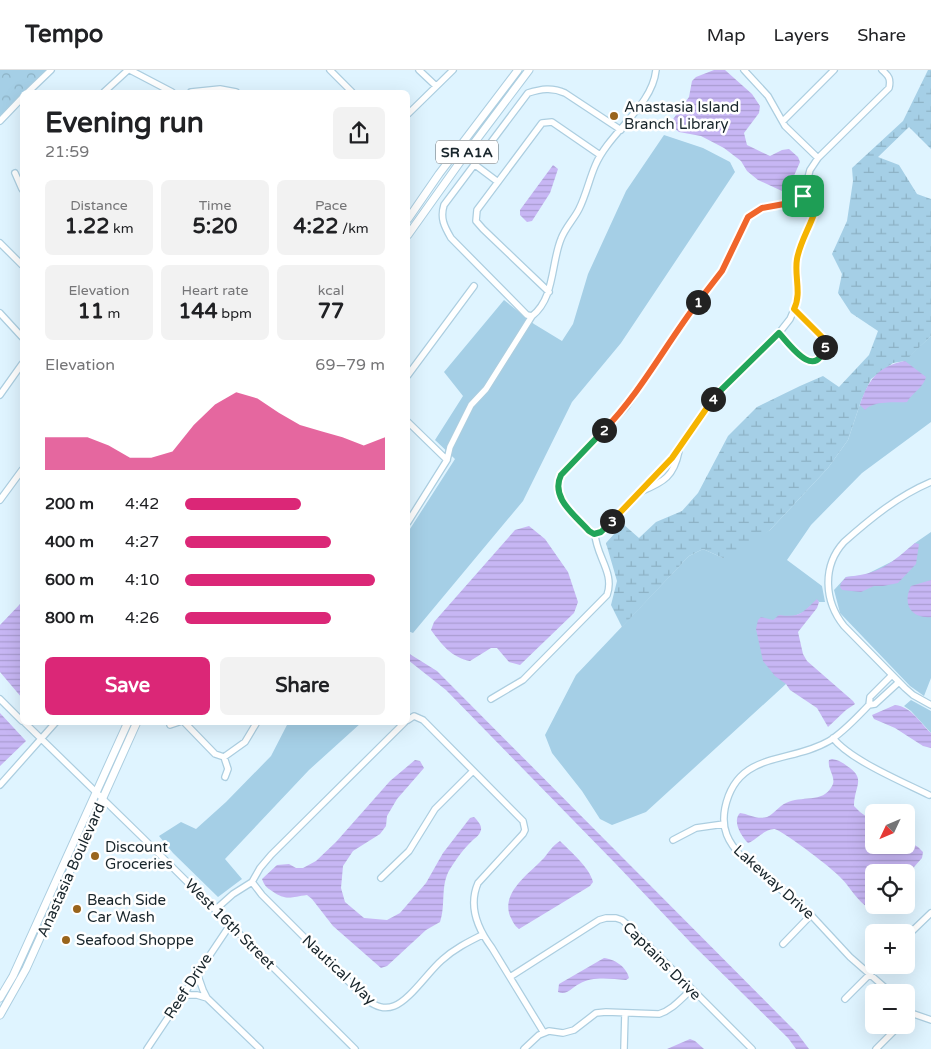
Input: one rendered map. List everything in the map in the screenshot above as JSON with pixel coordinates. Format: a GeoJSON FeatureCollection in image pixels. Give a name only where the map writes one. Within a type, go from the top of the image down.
{"type":"FeatureCollection","features":[{"type":"Feature","properties":{"kind":"main road","name":"SR A1A"},"geometry":{"type":"LineString","coordinates":[[410,216],[439,174],[518,70]]}},
{"type":"Feature","properties":{"kind":"main road","name":"SR A1A"},"geometry":{"type":"LineString","coordinates":[[410,232],[529,70]]}},
{"type":"Feature","properties":{"kind":"main road","name":"Anastasia Boulevard"},"geometry":{"type":"LineString","coordinates":[[0,998],[14,976],[127,725]]}},
{"type":"Feature","properties":{"kind":"main road","name":"Anastasia Boulevard"},"geometry":{"type":"LineString","coordinates":[[0,1015],[26,969],[136,725]]}},
{"type":"Feature","properties":{"kind":"street"},"geometry":{"type":"LineString","coordinates":[[30,90],[51,70]]}},
{"type":"Feature","properties":{"kind":"street"},"geometry":{"type":"LineString","coordinates":[[106,90],[129,70],[168,90]]}},
{"type":"Feature","properties":{"kind":"street"},"geometry":{"type":"LineString","coordinates":[[330,70],[350,90]]}},
{"type":"Feature","properties":{"kind":"street"},"geometry":{"type":"LineString","coordinates":[[419,70],[436,86]]}},
{"type":"Feature","properties":{"kind":"street"},"geometry":{"type":"LineString","coordinates":[[410,112],[453,70]]}},
{"type":"Feature","properties":{"kind":"street"},"geometry":{"type":"LineString","coordinates":[[410,519],[447,460],[450,447],[471,405],[486,389],[532,316],[544,303],[549,292],[562,237],[579,209],[600,155],[651,89],[655,80],[656,70]]}},
{"type":"Feature","properties":{"kind":"street"},"geometry":{"type":"LineString","coordinates":[[744,70],[763,89],[786,126],[818,158]]}},
{"type":"Feature","properties":{"kind":"street"},"geometry":{"type":"LineString","coordinates":[[783,121],[834,70]]}},
{"type":"Feature","properties":{"kind":"street"},"geometry":{"type":"LineString","coordinates":[[803,196],[810,170],[818,158],[889,88],[891,81],[889,76],[882,70]]}},
{"type":"Feature","properties":{"kind":"street"},"geometry":{"type":"LineString","coordinates":[[532,316],[527,315],[451,238],[443,224],[441,214],[444,205],[528,93],[538,90],[556,89],[621,130]]}},
{"type":"Feature","properties":{"kind":"street"},"geometry":{"type":"LineString","coordinates":[[210,90],[225,90]]}},
{"type":"Feature","properties":{"kind":"street"},"geometry":{"type":"LineString","coordinates":[[0,121],[20,100]]}},
{"type":"Feature","properties":{"kind":"street"},"geometry":{"type":"LineString","coordinates":[[549,292],[476,221],[478,210],[542,123],[552,122],[600,155]]}},
{"type":"Feature","properties":{"kind":"street"},"geometry":{"type":"LineString","coordinates":[[474,164],[498,182]]}},
{"type":"Feature","properties":{"kind":"street"},"geometry":{"type":"LineString","coordinates":[[15,173],[20,184]]}},
{"type":"Feature","properties":{"kind":"street"},"geometry":{"type":"LineString","coordinates":[[803,196],[814,205],[815,211],[798,253],[798,294],[790,319],[779,333],[719,392],[672,458],[640,492],[601,532],[594,534],[589,531],[560,498],[558,481],[561,475],[626,407],[683,322],[722,271],[748,217],[762,208],[784,204],[803,196]]}},
{"type":"Feature","properties":{"kind":"street"},"geometry":{"type":"LineString","coordinates":[[0,243],[20,263]]}},
{"type":"Feature","properties":{"kind":"street"},"geometry":{"type":"LineString","coordinates":[[540,282],[551,279]]}},
{"type":"Feature","properties":{"kind":"street"},"geometry":{"type":"LineString","coordinates":[[410,371],[474,286]]}},
{"type":"Feature","properties":{"kind":"street"},"geometry":{"type":"LineString","coordinates":[[779,333],[801,357],[810,361],[817,360],[823,354],[826,346],[824,339],[794,309]]}},
{"type":"Feature","properties":{"kind":"street"},"geometry":{"type":"LineString","coordinates":[[0,313],[20,335]]}},
{"type":"Feature","properties":{"kind":"street"},"geometry":{"type":"LineString","coordinates":[[0,395],[20,367]]}},
{"type":"Feature","properties":{"kind":"street"},"geometry":{"type":"LineString","coordinates":[[410,424],[447,460]]}},
{"type":"Feature","properties":{"kind":"street"},"geometry":{"type":"LineString","coordinates":[[640,492],[659,484],[670,475],[676,463],[680,446]]}},
{"type":"Feature","properties":{"kind":"street"},"geometry":{"type":"LineString","coordinates":[[0,500],[20,473]]}},
{"type":"Feature","properties":{"kind":"street"},"geometry":{"type":"LineString","coordinates":[[931,482],[911,490],[890,503],[838,548],[829,569],[828,584],[835,615],[844,626],[913,695],[931,704]]}},
{"type":"Feature","properties":{"kind":"street"},"geometry":{"type":"LineString","coordinates":[[491,699],[523,680],[607,595],[610,586],[609,576],[595,543],[594,534]]}},
{"type":"Feature","properties":{"kind":"street"},"geometry":{"type":"LineString","coordinates":[[673,840],[696,828],[724,824],[727,800],[732,788],[753,766],[818,747],[833,738],[868,705],[870,697],[892,675]]}},
{"type":"Feature","properties":{"kind":"street"},"geometry":{"type":"LineString","coordinates":[[868,705],[875,704],[899,682]]}},
{"type":"Feature","properties":{"kind":"street","name":"West 16th Street"},"geometry":{"type":"LineString","coordinates":[[0,699],[20,719]]}},
{"type":"Feature","properties":{"kind":"street"},"geometry":{"type":"LineString","coordinates":[[410,718],[414,716],[423,720],[523,822],[525,830],[523,834],[482,877],[474,892],[475,917],[482,935],[510,976],[544,1033]]}},
{"type":"Feature","properties":{"kind":"street","name":"West 16th Street"},"geometry":{"type":"LineString","coordinates":[[26,725],[355,1049]]}},
{"type":"Feature","properties":{"kind":"street"},"geometry":{"type":"LineString","coordinates":[[0,785],[54,725]]}},
{"type":"Feature","properties":{"kind":"street"},"geometry":{"type":"LineString","coordinates":[[187,725],[215,754],[224,757]]}},
{"type":"Feature","properties":{"kind":"street"},"geometry":{"type":"LineString","coordinates":[[224,757],[245,742],[255,725]]}},
{"type":"Feature","properties":{"kind":"street"},"geometry":{"type":"LineString","coordinates":[[215,910],[233,894],[252,882],[260,868],[271,855],[402,725]]}},
{"type":"Feature","properties":{"kind":"street"},"geometry":{"type":"LineString","coordinates":[[833,738],[864,762],[928,795]]}},
{"type":"Feature","properties":{"kind":"street"},"geometry":{"type":"LineString","coordinates":[[224,757],[228,770],[224,777]]}},
{"type":"Feature","properties":{"kind":"street"},"geometry":{"type":"LineString","coordinates":[[381,878],[409,851],[435,809],[473,771]]}},
{"type":"Feature","properties":{"kind":"street","name":"Lakeway Drive"},"geometry":{"type":"LineString","coordinates":[[724,824],[729,841],[742,856],[811,915],[850,957],[865,969]]}},
{"type":"Feature","properties":{"kind":"street","name":"Nautical Way"},"geometry":{"type":"LineString","coordinates":[[252,882],[368,1001],[377,1007],[384,1008],[398,1004],[442,960],[457,948],[482,935]]}},
{"type":"Feature","properties":{"kind":"street"},"geometry":{"type":"LineString","coordinates":[[915,928],[931,913]]}},
{"type":"Feature","properties":{"kind":"street"},"geometry":{"type":"LineString","coordinates":[[783,944],[811,915]]}},
{"type":"Feature","properties":{"kind":"street","name":"Captains Drive"},"geometry":{"type":"LineString","coordinates":[[510,976],[590,924],[606,918],[616,918],[622,920],[630,927],[752,1049]]}},
{"type":"Feature","properties":{"kind":"street","name":"Reef Drive"},"geometry":{"type":"LineString","coordinates":[[146,1049],[230,924]]}},
{"type":"Feature","properties":{"kind":"street"},"geometry":{"type":"LineString","coordinates":[[197,973],[207,998],[260,1049]]}},
{"type":"Feature","properties":{"kind":"street"},"geometry":{"type":"LineString","coordinates":[[845,999],[869,974]]}},
{"type":"Feature","properties":{"kind":"street","name":"Lakeway Drive"},"geometry":{"type":"LineString","coordinates":[[871,974],[882,984]]}},
{"type":"Feature","properties":{"kind":"street"},"geometry":{"type":"LineString","coordinates":[[524,1049],[534,1038],[544,1033],[568,1032],[579,1027],[592,1016],[602,1012],[659,1014],[673,1007],[691,990]]}},
{"type":"Feature","properties":{"kind":"street"},"geometry":{"type":"LineString","coordinates":[[182,996],[197,995],[207,998]]}},
{"type":"Feature","properties":{"kind":"street"},"geometry":{"type":"LineString","coordinates":[[624,1049],[626,1013]]}},
{"type":"Feature","properties":{"kind":"street"},"geometry":{"type":"LineString","coordinates":[[915,1013],[931,1020]]}},
{"type":"Feature","properties":{"kind":"street"},"geometry":{"type":"LineString","coordinates":[[876,1049],[891,1034]]}},
{"type":"Feature","properties":{"kind":"green space"},"geometry":{"type":"Polygon","coordinates":[[[0,70],[47,70],[27,90],[20,90],[20,97],[0,117],[0,70]]]}},
{"type":"Feature","properties":{"kind":"green space"},"geometry":{"type":"Polygon","coordinates":[[[928,70],[931,70],[931,149],[909,127],[878,157],[899,165],[917,194],[931,199],[931,336],[905,361],[893,363],[871,379],[861,401],[848,440],[828,468],[770,530],[739,555],[723,558],[703,549],[689,556],[622,627],[611,605],[617,581],[606,543],[623,524],[639,538],[656,522],[682,511],[698,493],[728,436],[757,407],[823,376],[839,387],[869,355],[878,331],[851,313],[838,293],[842,274],[832,254],[847,221],[853,181],[852,168],[903,121],[928,70]]]}},
{"type":"Feature","properties":{"kind":"green space"},"geometry":{"type":"Polygon","coordinates":[[[664,135],[703,148],[730,162],[735,172],[621,343],[572,402],[523,501],[413,633],[410,632],[410,529],[455,459],[435,440],[463,396],[444,372],[504,300],[534,324],[562,341],[573,324],[588,274],[626,191],[664,135]]]}},
{"type":"Feature","properties":{"kind":"green space"},"geometry":{"type":"Polygon","coordinates":[[[931,336],[931,422],[862,473],[811,525],[787,560],[822,586],[825,602],[817,600],[804,612],[792,617],[786,684],[646,812],[612,825],[600,819],[582,791],[552,753],[545,735],[576,675],[689,556],[703,549],[723,558],[770,530],[828,468],[848,440],[861,401],[931,336]]]}},
{"type":"Feature","properties":{"kind":"green space"},"geometry":{"type":"Polygon","coordinates":[[[931,532],[931,678],[924,696],[910,686],[840,613],[834,590],[846,577],[865,575],[897,559],[931,532]]]}},
{"type":"Feature","properties":{"kind":"green space"},"geometry":{"type":"Polygon","coordinates":[[[911,700],[931,711],[931,733],[904,706],[911,700]]]}},
{"type":"Feature","properties":{"kind":"green space"},"geometry":{"type":"Polygon","coordinates":[[[287,725],[359,725],[309,770],[225,859],[242,879],[218,897],[173,853],[159,836],[181,822],[196,829],[226,802],[271,756],[287,725]]]}},
{"type":"Feature","properties":{"kind":"shaded area"},"geometry":{"type":"Polygon","coordinates":[[[714,70],[725,70],[752,94],[760,106],[759,113],[744,133],[747,145],[770,156],[789,149],[798,157],[800,162],[790,185],[782,191],[758,180],[747,171],[741,161],[724,148],[701,136],[679,132],[673,127],[671,122],[689,97],[692,81],[696,77],[714,70]]]}},
{"type":"Feature","properties":{"kind":"shaded area"},"geometry":{"type":"Polygon","coordinates":[[[553,165],[558,169],[550,193],[532,221],[527,222],[520,215],[520,210],[553,165]]]}},
{"type":"Feature","properties":{"kind":"shaded area"},"geometry":{"type":"Polygon","coordinates":[[[905,361],[926,377],[925,381],[907,402],[879,403],[865,410],[860,405],[867,388],[875,376],[888,366],[905,361]]]}},
{"type":"Feature","properties":{"kind":"shaded area"},"geometry":{"type":"Polygon","coordinates":[[[529,526],[545,539],[568,572],[578,602],[574,613],[520,665],[509,662],[497,648],[491,648],[470,661],[457,657],[443,645],[431,630],[434,622],[515,530],[529,526]]]}},
{"type":"Feature","properties":{"kind":"shaded area"},"geometry":{"type":"Polygon","coordinates":[[[915,543],[919,544],[916,564],[898,583],[874,586],[861,592],[842,590],[840,587],[846,577],[858,576],[884,567],[915,543]]]}},
{"type":"Feature","properties":{"kind":"shaded area"},"geometry":{"type":"Polygon","coordinates":[[[931,580],[931,617],[918,616],[910,609],[908,593],[911,586],[931,580]]]}},
{"type":"Feature","properties":{"kind":"shaded area"},"geometry":{"type":"Polygon","coordinates":[[[817,599],[819,602],[817,608],[798,632],[803,654],[807,661],[855,704],[828,727],[817,708],[790,690],[763,661],[756,629],[758,620],[761,617],[773,620],[779,615],[796,615],[804,611],[817,599]]]}},
{"type":"Feature","properties":{"kind":"shaded area"},"geometry":{"type":"Polygon","coordinates":[[[20,604],[20,696],[0,672],[0,625],[20,604]]]}},
{"type":"Feature","properties":{"kind":"shaded area"},"geometry":{"type":"Polygon","coordinates":[[[410,654],[437,671],[797,1033],[809,1049],[796,1049],[788,1038],[692,944],[446,690],[410,662],[410,654]]]}},
{"type":"Feature","properties":{"kind":"shaded area"},"geometry":{"type":"Polygon","coordinates":[[[895,705],[911,712],[931,733],[931,748],[923,746],[895,728],[874,719],[872,715],[895,705]]]}},
{"type":"Feature","properties":{"kind":"shaded area"},"geometry":{"type":"Polygon","coordinates":[[[0,713],[26,741],[0,766],[0,713]]]}},
{"type":"Feature","properties":{"kind":"shaded area"},"geometry":{"type":"Polygon","coordinates":[[[832,759],[843,763],[857,775],[858,783],[854,806],[865,816],[865,854],[915,854],[915,845],[923,852],[922,858],[915,866],[915,864],[865,864],[865,905],[830,868],[787,836],[779,831],[770,829],[748,843],[740,833],[737,824],[740,813],[763,818],[772,814],[786,803],[817,797],[828,792],[833,783],[829,760],[832,759]]]}},
{"type":"Feature","properties":{"kind":"shaded area"},"geometry":{"type":"Polygon","coordinates":[[[415,760],[420,761],[424,768],[397,799],[387,816],[386,826],[380,834],[353,851],[343,866],[341,888],[345,902],[364,918],[387,920],[400,913],[426,883],[443,853],[470,818],[474,817],[480,824],[481,830],[461,853],[447,875],[440,922],[426,930],[387,966],[381,968],[333,926],[307,895],[289,898],[281,896],[267,887],[262,879],[277,865],[289,864],[296,868],[303,868],[316,861],[336,842],[390,781],[415,760]]]}},
{"type":"Feature","properties":{"kind":"shaded area"},"geometry":{"type":"Polygon","coordinates":[[[560,841],[584,866],[593,882],[590,886],[519,929],[510,916],[509,899],[524,877],[560,841]]]}},
{"type":"Feature","properties":{"kind":"shaded area"},"geometry":{"type":"Polygon","coordinates":[[[604,958],[620,964],[626,970],[629,978],[626,980],[602,979],[584,981],[564,993],[558,992],[559,984],[604,958]]]}},
{"type":"Feature","properties":{"kind":"shaded area"},"geometry":{"type":"Polygon","coordinates":[[[690,1039],[704,1049],[667,1049],[690,1039]]]}},
{"type":"Feature","properties":{"kind":"place","name":"Anastasia Island Branch Library"},"geometry":{"type":"Point","coordinates":[614,116]}},
{"type":"Feature","properties":{"kind":"place","name":"Discount Groceries"},"geometry":{"type":"Point","coordinates":[95,856]}},
{"type":"Feature","properties":{"kind":"place","name":"Beach Side Car Wash"},"geometry":{"type":"Point","coordinates":[77,909]}},
{"type":"Feature","properties":{"kind":"place","name":"Seafood Shoppe"},"geometry":{"type":"Point","coordinates":[66,940]}},
{"type":"Feature","properties":{"kind":"route"},"geometry":{"type":"LineString","coordinates":[[803,196],[814,205],[815,211],[798,253],[798,294],[794,309],[824,339],[826,346],[823,354],[817,360],[810,361],[801,357],[779,333],[719,392],[672,458],[653,478],[601,532],[594,534],[589,531],[560,498],[558,481],[561,475],[626,407],[683,322],[722,271],[748,217],[762,208],[784,204],[803,196]]}}]}
